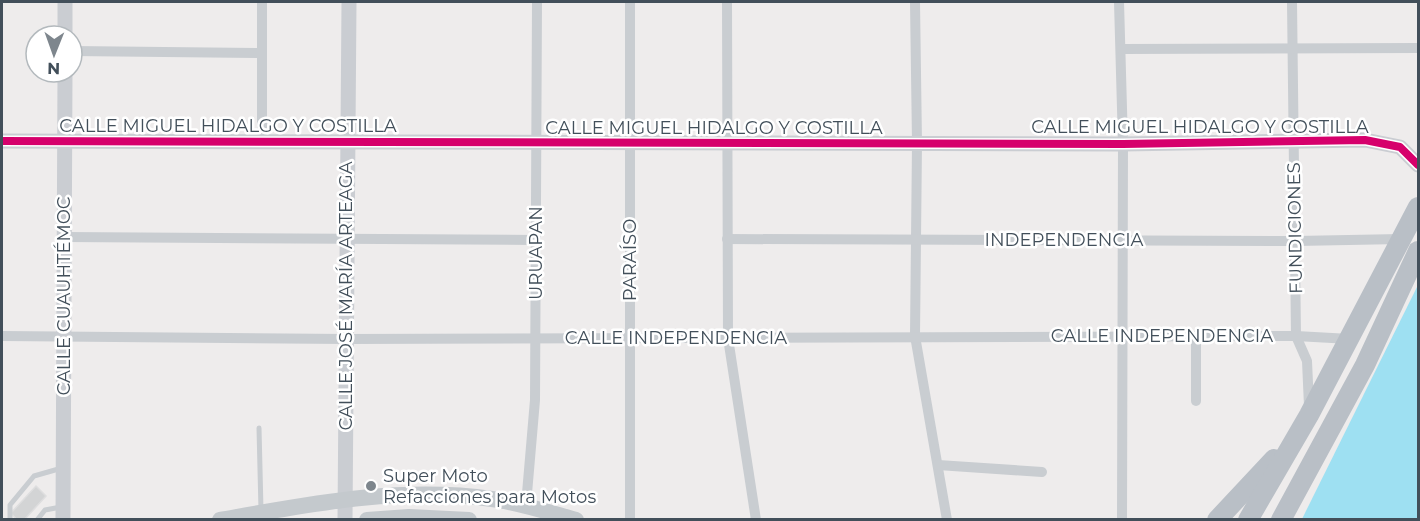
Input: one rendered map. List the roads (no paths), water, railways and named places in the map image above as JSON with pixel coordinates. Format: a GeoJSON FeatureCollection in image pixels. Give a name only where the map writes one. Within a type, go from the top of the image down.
{"type":"FeatureCollection","features":[{"type":"Feature","properties":{"kind":"highway"},"geometry":{"type":"LineString","coordinates":[[1248,519],[1309,415],[1419,207]]}},
{"type":"Feature","properties":{"kind":"highway"},"geometry":{"type":"LineString","coordinates":[[1281,519],[1365,364],[1419,251]]}},
{"type":"Feature","properties":{"kind":"highway"},"geometry":{"type":"LineString","coordinates":[[1217,519],[1295,438]]}},
{"type":"Feature","properties":{"kind":"main road"},"geometry":{"type":"LineString","coordinates":[[220,519],[346,498],[444,494],[526,505],[576,519]]}},
{"type":"Feature","properties":{"kind":"main road"},"geometry":{"type":"LineString","coordinates":[[367,519],[469,519]]}},
{"type":"Feature","properties":{"kind":"street"},"geometry":{"type":"LineString","coordinates":[[65,2],[65,24]]}},
{"type":"Feature","properties":{"kind":"street"},"geometry":{"type":"LineString","coordinates":[[262,2],[262,142]]}},
{"type":"Feature","properties":{"kind":"street","name":"CALLE JOSÉ MARÍA ARTEAGA"},"geometry":{"type":"LineString","coordinates":[[345,519],[346,142],[349,2]]}},
{"type":"Feature","properties":{"kind":"street","name":"URUAPAN"},"geometry":{"type":"LineString","coordinates":[[526,505],[535,400],[537,2]]}},
{"type":"Feature","properties":{"kind":"street","name":"PARAÍSO"},"geometry":{"type":"LineString","coordinates":[[630,2],[630,519]]}},
{"type":"Feature","properties":{"kind":"street"},"geometry":{"type":"LineString","coordinates":[[727,2],[728,338],[756,519]]}},
{"type":"Feature","properties":{"kind":"street"},"geometry":{"type":"LineString","coordinates":[[915,2],[917,143],[915,336],[947,519]]}},
{"type":"Feature","properties":{"kind":"street"},"geometry":{"type":"LineString","coordinates":[[1119,2],[1123,144],[1122,519]]}},
{"type":"Feature","properties":{"kind":"street","name":"FUNDICIONES"},"geometry":{"type":"LineString","coordinates":[[1292,2],[1296,336],[1307,361],[1309,415]]}},
{"type":"Feature","properties":{"kind":"street"},"geometry":{"type":"LineString","coordinates":[[1122,49],[1419,48]]}},
{"type":"Feature","properties":{"kind":"street"},"geometry":{"type":"LineString","coordinates":[[84,51],[262,53]]}},
{"type":"Feature","properties":{"kind":"street","name":"CALLE CUAUHTÉMOC"},"geometry":{"type":"LineString","coordinates":[[63,513],[64,84]]}},
{"type":"Feature","properties":{"kind":"street","name":"CALLE MIGUEL HIDALGO Y COSTILLA"},"geometry":{"type":"LineString","coordinates":[[2,141],[1123,144],[1377,141],[1400,147],[1419,165]]}},
{"type":"Feature","properties":{"kind":"street"},"geometry":{"type":"LineString","coordinates":[[64,237],[536,240]]}},
{"type":"Feature","properties":{"kind":"street","name":"INDEPENDENCIA"},"geometry":{"type":"LineString","coordinates":[[727,239],[1296,242],[1401,239]]}},
{"type":"Feature","properties":{"kind":"street","name":"CALLE INDEPENDENCIA"},"geometry":{"type":"LineString","coordinates":[[2,336],[346,339],[1296,336],[1350,339]]}},
{"type":"Feature","properties":{"kind":"street"},"geometry":{"type":"LineString","coordinates":[[1196,338],[1196,401]]}},
{"type":"Feature","properties":{"kind":"street"},"geometry":{"type":"LineString","coordinates":[[938,465],[1042,472]]}},
{"type":"Feature","properties":{"kind":"lane"},"geometry":{"type":"LineString","coordinates":[[259,428],[261,512]]}},
{"type":"Feature","properties":{"kind":"lane"},"geometry":{"type":"LineString","coordinates":[[10,519],[10,505],[34,476],[63,468]]}},
{"type":"Feature","properties":{"kind":"lane"},"geometry":{"type":"LineString","coordinates":[[37,519],[49,508],[63,513]]}},
{"type":"Feature","properties":{"kind":"water"},"geometry":{"type":"Polygon","coordinates":[[[1418,285],[1418,519],[1302,519],[1418,285]]]}},
{"type":"Feature","properties":{"kind":"place","name":"Super Moto Refacciones para Motos"},"geometry":{"type":"Point","coordinates":[371,486]}}]}
